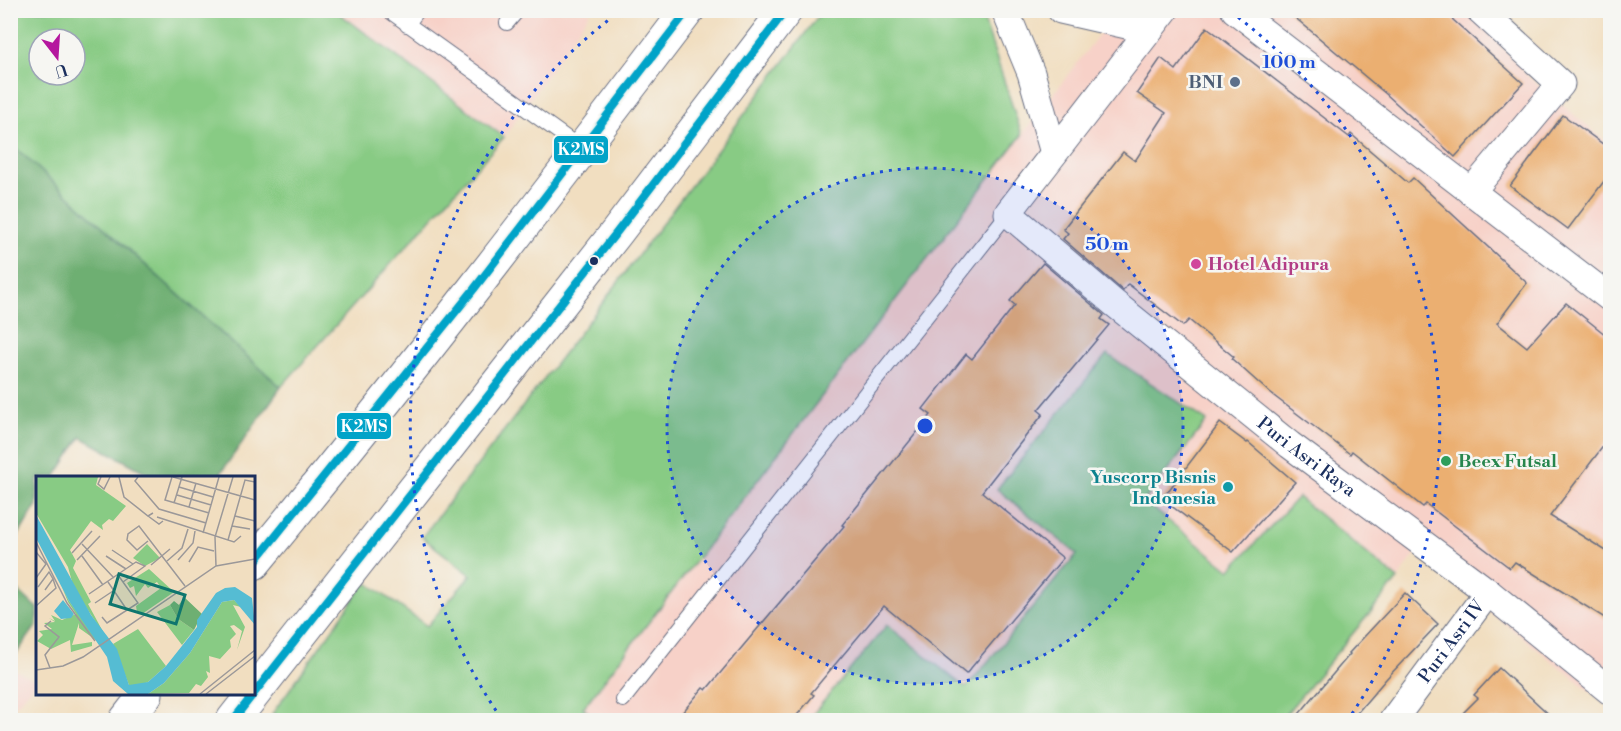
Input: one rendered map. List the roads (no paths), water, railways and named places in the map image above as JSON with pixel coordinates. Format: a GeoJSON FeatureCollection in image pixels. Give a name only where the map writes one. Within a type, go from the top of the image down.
{"type":"FeatureCollection","features":[{"type":"Feature","properties":{"kind":"highway"},"geometry":{"type":"LineString","coordinates":[[255,562],[327,474],[688,10]]}},
{"type":"Feature","properties":{"kind":"highway"},"geometry":{"type":"LineString","coordinates":[[255,692],[609,242],[786,10]]}},
{"type":"Feature","properties":{"kind":"highway"},"geometry":{"type":"LineString","coordinates":[[126,720],[145,695]]}},
{"type":"Feature","properties":{"kind":"highway"},"geometry":{"type":"LineString","coordinates":[[233,720],[253,695]]}},
{"type":"Feature","properties":{"kind":"street"},"geometry":{"type":"LineString","coordinates":[[1005,10],[1031,73],[1054,153]]}},
{"type":"Feature","properties":{"kind":"street"},"geometry":{"type":"LineString","coordinates":[[1061,10],[1157,20]]}},
{"type":"Feature","properties":{"kind":"street"},"geometry":{"type":"LineString","coordinates":[[1235,10],[1611,298]]}},
{"type":"Feature","properties":{"kind":"street"},"geometry":{"type":"LineString","coordinates":[[1471,192],[1561,84],[1488,13]]}},
{"type":"Feature","properties":{"kind":"street"},"geometry":{"type":"LineString","coordinates":[[1008,213],[1157,20]]}},
{"type":"Feature","properties":{"kind":"street","name":"Puri Asri Raya"},"geometry":{"type":"LineString","coordinates":[[1008,213],[1115,304],[1290,445],[1488,592],[1611,691]]}},
{"type":"Feature","properties":{"kind":"street","name":"Puri Asri IV"},"geometry":{"type":"LineString","coordinates":[[1393,720],[1488,592]]}},
{"type":"Feature","properties":{"kind":"lane"},"geometry":{"type":"LineString","coordinates":[[388,10],[582,149]]}},
{"type":"Feature","properties":{"kind":"lane"},"geometry":{"type":"LineString","coordinates":[[407,25],[418,10]]}},
{"type":"Feature","properties":{"kind":"lane"},"geometry":{"type":"LineString","coordinates":[[507,23],[518,10]]}},
{"type":"Feature","properties":{"kind":"lane"},"geometry":{"type":"LineString","coordinates":[[623,700],[1008,213]]}},
{"type":"Feature","properties":{"kind":"place","name":"BNI"},"geometry":{"type":"Point","coordinates":[1235,82]}},
{"type":"Feature","properties":{"kind":"place","name":"Hotel Adipura"},"geometry":{"type":"Point","coordinates":[1196,264]}},
{"type":"Feature","properties":{"kind":"place","name":"Beex Futsal"},"geometry":{"type":"Point","coordinates":[1446,461]}},
{"type":"Feature","properties":{"kind":"place","name":"Yuscorp Bisnis Indonesia"},"geometry":{"type":"Point","coordinates":[1228,487]}}]}
